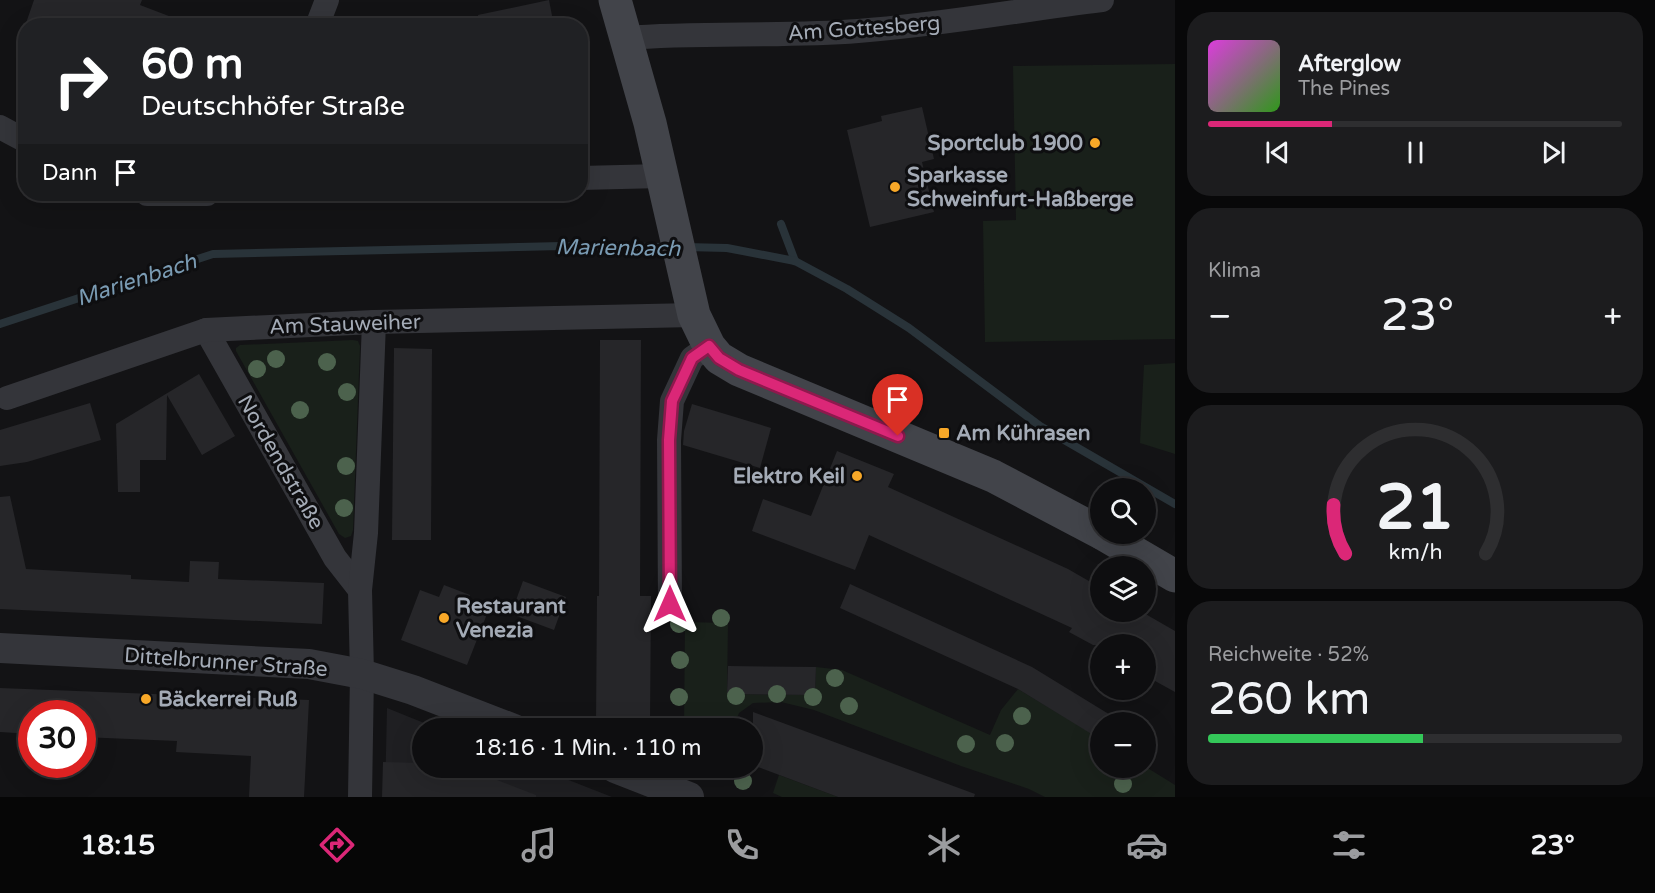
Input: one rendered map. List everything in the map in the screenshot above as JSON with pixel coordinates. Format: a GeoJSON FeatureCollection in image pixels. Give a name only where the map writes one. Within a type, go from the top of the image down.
{"type":"FeatureCollection","features":[{"type":"Feature","properties":{"kind":"main road"},"geometry":{"type":"LineString","coordinates":[[615,0],[665,186],[691,302],[709,346],[719,358],[739,370],[993,476],[1090,527]]}},
{"type":"Feature","properties":{"kind":"main road"},"geometry":{"type":"LineString","coordinates":[[1121,544],[1175,576]]}},
{"type":"Feature","properties":{"kind":"street"},"geometry":{"type":"LineString","coordinates":[[320,18],[327,0]]}},
{"type":"Feature","properties":{"kind":"street","name":"Am Gottesberg"},"geometry":{"type":"LineString","coordinates":[[626,38],[859,31],[970,20],[1102,0]]}},
{"type":"Feature","properties":{"kind":"street"},"geometry":{"type":"LineString","coordinates":[[0,128],[18,137]]}},
{"type":"Feature","properties":{"kind":"street"},"geometry":{"type":"LineString","coordinates":[[588,179],[665,186]]}},
{"type":"Feature","properties":{"kind":"street","name":"Am Stauweiher"},"geometry":{"type":"LineString","coordinates":[[7,398],[206,330],[691,302]]}},
{"type":"Feature","properties":{"kind":"street"},"geometry":{"type":"LineString","coordinates":[[360,797],[362,674],[360,590],[366,533],[374,322]]}},
{"type":"Feature","properties":{"kind":"street","name":"Nordendstraße"},"geometry":{"type":"LineString","coordinates":[[206,330],[335,558],[360,590]]}},
{"type":"Feature","properties":{"kind":"street"},"geometry":{"type":"LineString","coordinates":[[670,604],[669,440],[672,401],[692,358],[709,346]]}},
{"type":"Feature","properties":{"kind":"street","name":"Dittelbrunner Straße"},"geometry":{"type":"LineString","coordinates":[[0,648],[309,664],[362,674],[413,690],[486,718]]}},
{"type":"Feature","properties":{"kind":"street"},"geometry":{"type":"LineString","coordinates":[[640,778],[688,797]]}},
{"type":"Feature","properties":{"kind":"shaded area","name":"Sportclub 1900"},"geometry":{"type":"Polygon","coordinates":[[[1175,64],[1175,339],[985,342],[983,221],[1016,220],[1013,66],[1175,64]]]}},
{"type":"Feature","properties":{"kind":"shaded area"},"geometry":{"type":"Polygon","coordinates":[[[358,341],[360,346],[353,530],[351,536],[345,538],[339,534],[236,348],[240,345],[358,341]]]}},
{"type":"Feature","properties":{"kind":"shaded area"},"geometry":{"type":"Polygon","coordinates":[[[1175,363],[1175,454],[1140,443],[1144,365],[1175,363]]]}},
{"type":"Feature","properties":{"kind":"shaded area"},"geometry":{"type":"Polygon","coordinates":[[[685,622],[728,623],[727,694],[815,695],[816,667],[842,670],[990,735],[1001,710],[1018,689],[1090,732],[1090,778],[1156,778],[1156,773],[1175,785],[1175,797],[1045,797],[1029,789],[961,766],[814,710],[781,702],[753,703],[739,713],[737,718],[684,718],[685,622]]]}},
{"type":"Feature","properties":{"kind":"shaded area"},"geometry":{"type":"Polygon","coordinates":[[[387,708],[412,718],[412,778],[564,778],[612,797],[385,797],[387,708]]]}},
{"type":"Feature","properties":{"kind":"shaded area"},"geometry":{"type":"Polygon","coordinates":[[[779,775],[838,797],[782,797],[773,793],[779,775]]]}},
{"type":"Feature","properties":{"kind":"building"},"geometry":{"type":"Polygon","coordinates":[[[34,0],[142,0],[140,5],[174,18],[28,18],[34,0]]]}},
{"type":"Feature","properties":{"kind":"building"},"geometry":{"type":"Polygon","coordinates":[[[549,0],[552,18],[478,18],[478,15],[549,0]]]}},
{"type":"Feature","properties":{"kind":"building","name":"Sparkasse Schweinfurt-Haßberge"},"geometry":{"type":"Polygon","coordinates":[[[922,107],[934,159],[922,162],[934,212],[870,227],[847,130],[882,121],[881,116],[922,107]]]}},
{"type":"Feature","properties":{"kind":"building"},"geometry":{"type":"Polygon","coordinates":[[[600,340],[641,340],[640,596],[651,596],[650,718],[596,718],[597,596],[599,596],[600,340]]]}},
{"type":"Feature","properties":{"kind":"building"},"geometry":{"type":"Polygon","coordinates":[[[394,348],[432,349],[431,540],[392,540],[394,348]]]}},
{"type":"Feature","properties":{"kind":"building"},"geometry":{"type":"Polygon","coordinates":[[[199,374],[235,436],[202,455],[167,395],[166,460],[140,460],[140,492],[118,492],[116,424],[199,374]]]}},
{"type":"Feature","properties":{"kind":"building"},"geometry":{"type":"Polygon","coordinates":[[[90,403],[101,440],[27,462],[0,466],[0,430],[90,403]]]}},
{"type":"Feature","properties":{"kind":"building"},"geometry":{"type":"Polygon","coordinates":[[[692,404],[771,428],[760,468],[683,445],[684,431],[692,404]]]}},
{"type":"Feature","properties":{"kind":"building"},"geometry":{"type":"Polygon","coordinates":[[[837,451],[894,474],[888,487],[1068,569],[1090,582],[1090,622],[1156,622],[1156,620],[1175,631],[1175,692],[1156,682],[1156,634],[1090,634],[1090,643],[1069,632],[1072,628],[869,535],[855,570],[752,531],[763,499],[811,516],[837,451]]]}},
{"type":"Feature","properties":{"kind":"building"},"geometry":{"type":"Polygon","coordinates":[[[10,496],[26,569],[131,575],[131,579],[189,582],[190,561],[219,562],[218,579],[324,583],[322,624],[0,609],[0,497],[10,496]]]}},
{"type":"Feature","properties":{"kind":"building"},"geometry":{"type":"Polygon","coordinates":[[[523,581],[566,597],[554,630],[511,614],[523,581]]]}},
{"type":"Feature","properties":{"kind":"building"},"geometry":{"type":"Polygon","coordinates":[[[850,584],[1032,667],[1105,712],[1090,712],[1090,733],[1018,689],[840,608],[850,584]]]}},
{"type":"Feature","properties":{"kind":"building"},"geometry":{"type":"Polygon","coordinates":[[[444,585],[470,595],[466,606],[487,614],[467,665],[401,640],[420,590],[439,597],[444,585]]]}},
{"type":"Feature","properties":{"kind":"building"},"geometry":{"type":"Polygon","coordinates":[[[728,666],[816,667],[815,695],[727,694],[728,666]]]}},
{"type":"Feature","properties":{"kind":"building"},"geometry":{"type":"Polygon","coordinates":[[[0,688],[309,700],[304,797],[249,797],[251,756],[176,752],[177,741],[96,738],[96,700],[18,700],[18,733],[0,732],[0,688]]]}},
{"type":"Feature","properties":{"kind":"building"},"geometry":{"type":"Polygon","coordinates":[[[753,712],[975,794],[974,797],[838,797],[763,769],[763,718],[753,718],[753,712]]]}},
{"type":"Feature","properties":{"kind":"building"},"geometry":{"type":"Polygon","coordinates":[[[383,762],[412,763],[412,778],[492,778],[536,795],[536,797],[382,797],[383,762]]]}},
{"type":"Feature","properties":{"kind":"waterway"},"geometry":{"type":"LineString","coordinates":[[781,224],[795,261]]}},
{"type":"Feature","properties":{"kind":"waterway","name":"Marienbach"},"geometry":{"type":"LineString","coordinates":[[0,324],[213,254],[561,246],[672,247]]}},
{"type":"Feature","properties":{"kind":"waterway","name":"Marienbach"},"geometry":{"type":"LineString","coordinates":[[685,247],[727,248],[795,261],[847,289],[909,328],[1040,426],[1175,504]]}},
{"type":"Feature","properties":{"kind":"place","name":"Sportclub 1900"},"geometry":{"type":"Point","coordinates":[1095,143]}},
{"type":"Feature","properties":{"kind":"place","name":"Sparkasse Schweinfurt-Haßberge"},"geometry":{"type":"Point","coordinates":[895,187]}},
{"type":"Feature","properties":{"kind":"place","name":"Am Kührasen"},"geometry":{"type":"Point","coordinates":[944,433]}},
{"type":"Feature","properties":{"kind":"place","name":"Elektro Keil"},"geometry":{"type":"Point","coordinates":[857,476]}},
{"type":"Feature","properties":{"kind":"place","name":"Restaurant Venezia"},"geometry":{"type":"Point","coordinates":[444,618]}},
{"type":"Feature","properties":{"kind":"place","name":"Bäckerrei Ruß"},"geometry":{"type":"Point","coordinates":[146,699]}},
{"type":"Feature","properties":{"kind":"route"},"geometry":{"type":"LineString","coordinates":[[670,604],[669,440],[672,401],[692,358],[709,346],[719,358],[739,370],[898,436]]}}]}
